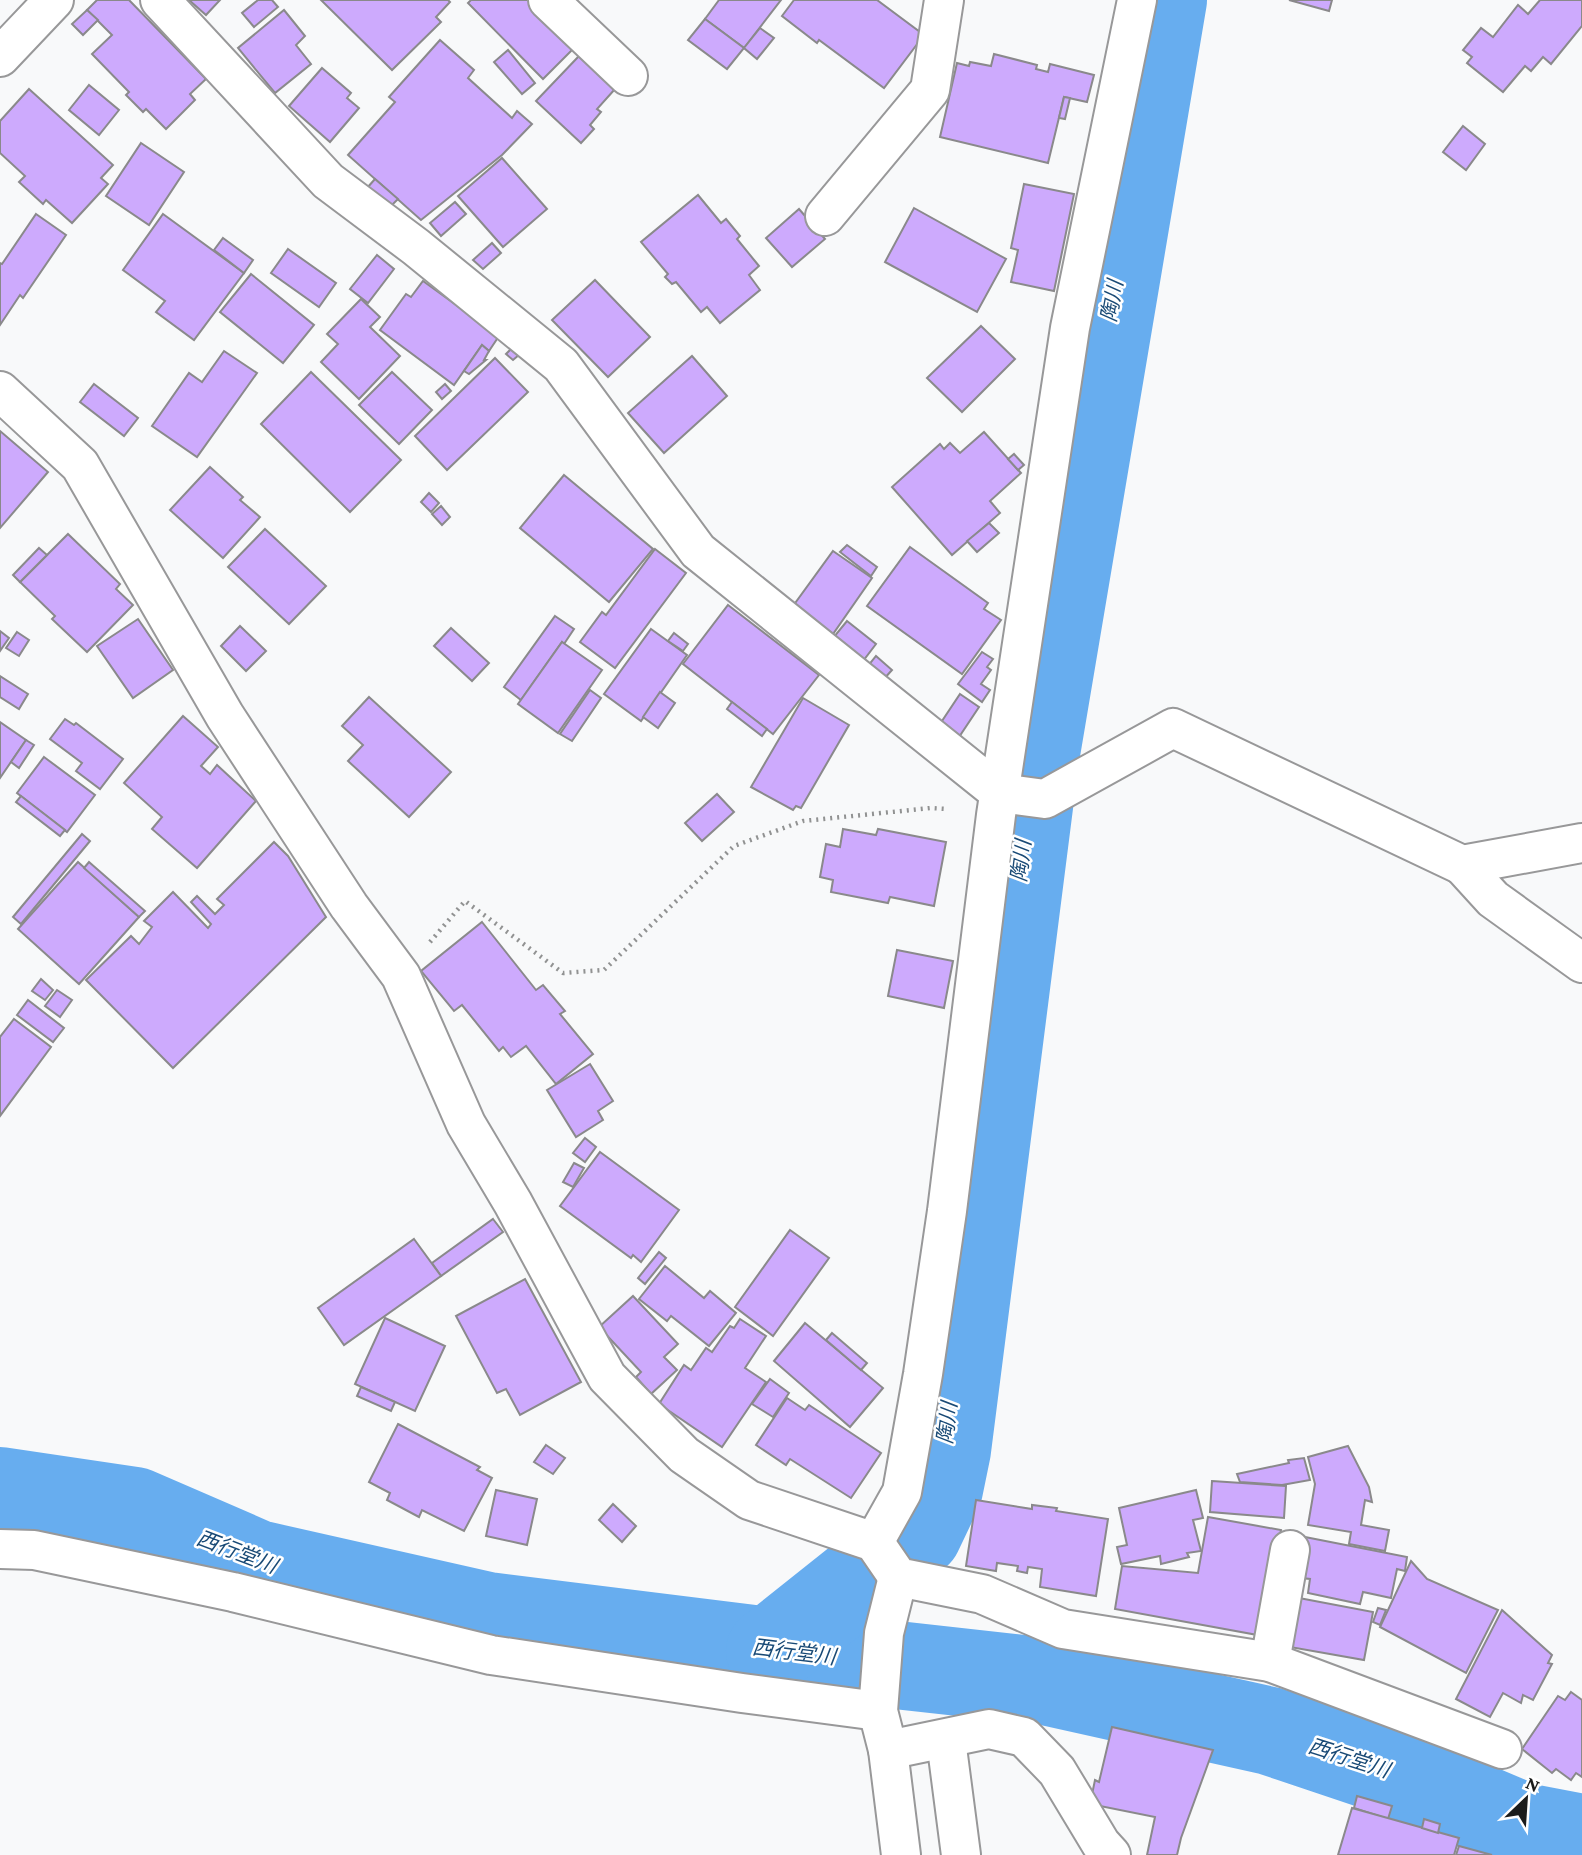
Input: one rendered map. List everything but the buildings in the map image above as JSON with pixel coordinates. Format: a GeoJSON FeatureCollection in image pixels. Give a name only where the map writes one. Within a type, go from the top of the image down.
{"type":"FeatureCollection","features":[{"type":"Feature","properties":{"kind":"street"},"geometry":{"type":"LineString","coordinates":[[0,57],[54,0]]}},
{"type":"Feature","properties":{"kind":"street"},"geometry":{"type":"LineString","coordinates":[[160,0],[328,181],[416,247],[561,365],[698,551],[1014,801]]}},
{"type":"Feature","properties":{"kind":"street"},"geometry":{"type":"LineString","coordinates":[[548,0],[628,76]]}},
{"type":"Feature","properties":{"kind":"street"},"geometry":{"type":"LineString","coordinates":[[825,216],[930,90],[944,0]]}},
{"type":"Feature","properties":{"kind":"street"},"geometry":{"type":"LineString","coordinates":[[874,1542],[902,1492],[923,1374],[1014,801],[1070,328],[1137,0]]}},
{"type":"Feature","properties":{"kind":"street"},"geometry":{"type":"LineString","coordinates":[[0,391],[80,465],[225,716],[349,906],[401,976],[466,1124],[513,1203],[607,1377],[684,1455],[749,1500],[874,1542],[898,1577],[982,1594],[1063,1629],[1270,1662],[1502,1749]]}},
{"type":"Feature","properties":{"kind":"street"},"geometry":{"type":"LineString","coordinates":[[1014,801],[1173,728],[1462,865],[1493,899],[1582,963]]}},
{"type":"Feature","properties":{"kind":"street"},"geometry":{"type":"LineString","coordinates":[[1462,865],[1582,843]]}},
{"type":"Feature","properties":{"kind":"street"},"geometry":{"type":"LineString","coordinates":[[0,1549],[34,1550],[193,1584],[491,1654],[878,1711]]}},
{"type":"Feature","properties":{"kind":"street"},"geometry":{"type":"LineString","coordinates":[[1270,1662],[1290,1550]]}},
{"type":"Feature","properties":{"kind":"street"},"geometry":{"type":"LineString","coordinates":[[898,1577],[884,1633],[878,1711],[888,1750],[901,1855]]}},
{"type":"Feature","properties":{"kind":"street"},"geometry":{"type":"LineString","coordinates":[[888,1750],[989,1730],[1024,1737],[1057,1771],[1101,1844],[1111,1855]]}},
{"type":"Feature","properties":{"kind":"street"},"geometry":{"type":"LineString","coordinates":[[946,1740],[961,1855]]}},
{"type":"Feature","properties":{"kind":"path"},"geometry":{"type":"LineString","coordinates":[[401,976],[465,901],[562,973],[604,970],[734,846],[803,821],[1014,801]]}},
{"type":"Feature","properties":{"kind":"waterway","name":"陶川"},"geometry":{"type":"LineString","coordinates":[[770,1651],[918,1533],[939,1489],[947,1450],[1035,759],[1163,0]]}},
{"type":"Feature","properties":{"kind":"waterway","name":"西行堂川"},"geometry":{"type":"LineString","coordinates":[[0,1491],[135,1511],[257,1564],[487,1616],[1050,1682],[1270,1731],[1401,1775],[1524,1827],[1582,1838]]}}]}
